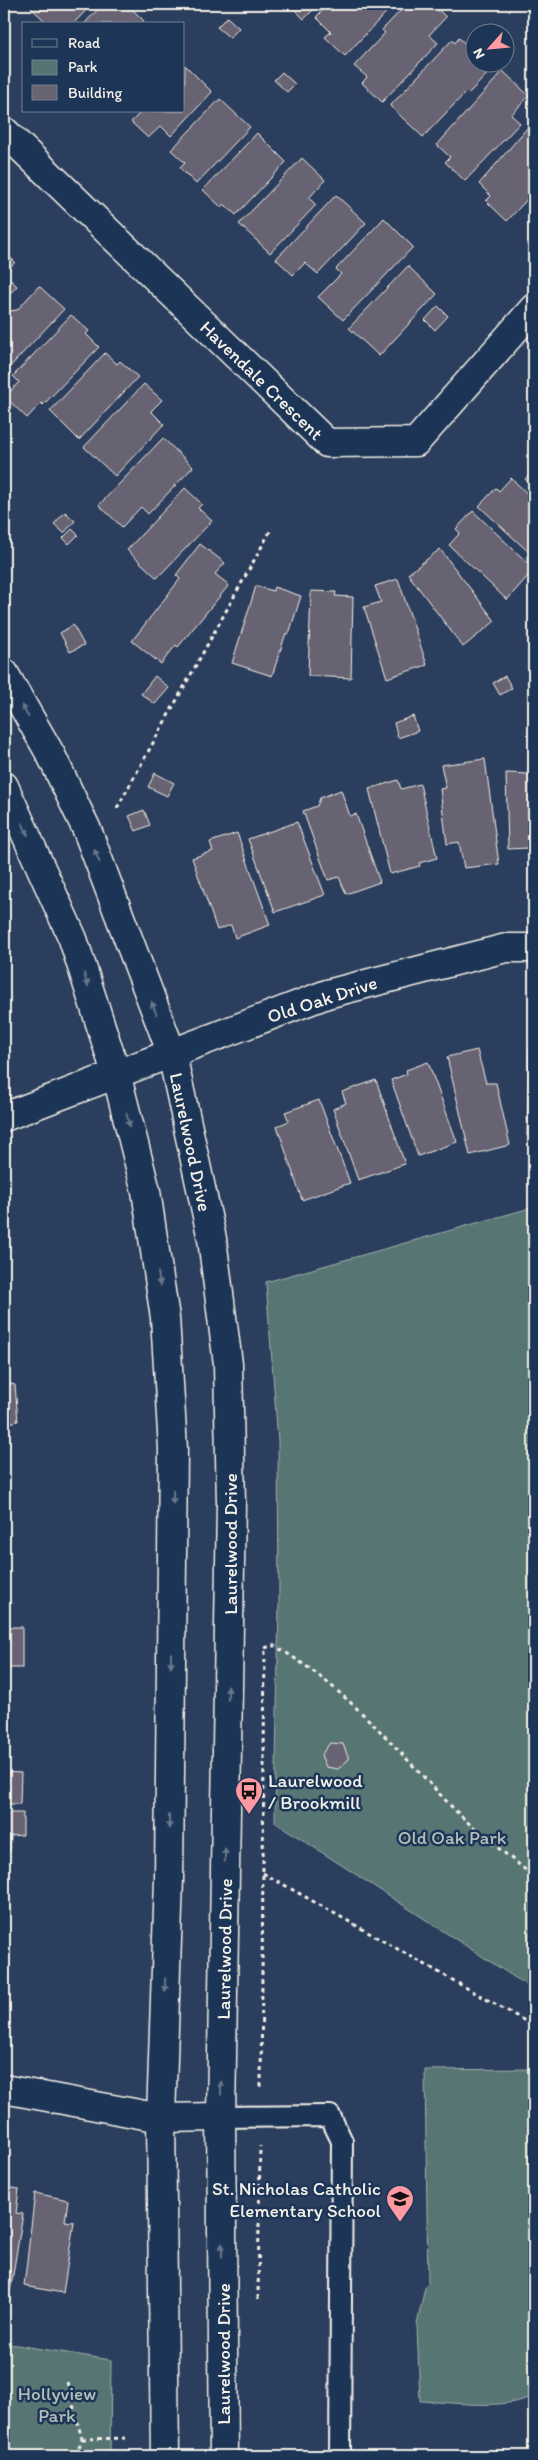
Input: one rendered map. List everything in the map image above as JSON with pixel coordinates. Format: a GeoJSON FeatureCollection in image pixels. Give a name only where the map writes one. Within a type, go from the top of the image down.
{"type":"FeatureCollection","features":[{"type":"Feature","properties":{"kind":"street","name":"Havendale Crescent"},"geometry":{"type":"LineString","coordinates":[[4,131],[327,443],[416,442],[534,308]]}},
{"type":"Feature","properties":{"kind":"street","name":"Laurelwood Drive"},"geometry":{"type":"LineString","coordinates":[[4,673],[51,755],[87,830],[172,1054],[212,1239],[228,1364],[231,1503],[221,2117],[224,2456]]}},
{"type":"Feature","properties":{"kind":"street"},"geometry":{"type":"LineString","coordinates":[[4,786],[73,940],[116,1073],[146,1191],[165,1318],[173,1449],[169,1879],[160,2118],[165,2456]]}},
{"type":"Feature","properties":{"kind":"street","name":"Old Oak Drive"},"geometry":{"type":"LineString","coordinates":[[4,1117],[327,994],[506,948],[534,948]]}},
{"type":"Feature","properties":{"kind":"street"},"geometry":{"type":"LineString","coordinates":[[4,2089],[160,2118],[221,2117]]}},
{"type":"Feature","properties":{"kind":"lane"},"geometry":{"type":"LineString","coordinates":[[221,2117],[330,2116],[342,2141],[340,2456]]}},
{"type":"Feature","properties":{"kind":"path"},"geometry":{"type":"LineString","coordinates":[[117,808],[272,528]]}},
{"type":"Feature","properties":{"kind":"path"},"geometry":{"type":"LineString","coordinates":[[258,2306],[265,1648],[273,1645],[297,1658],[386,1735],[454,1810],[534,1877]]}},
{"type":"Feature","properties":{"kind":"path"},"geometry":{"type":"LineString","coordinates":[[263,1873],[534,2026]]}},
{"type":"Feature","properties":{"kind":"path"},"geometry":{"type":"LineString","coordinates":[[67,2382],[82,2439],[76,2456]]}},
{"type":"Feature","properties":{"kind":"path"},"geometry":{"type":"LineString","coordinates":[[82,2439],[128,2438]]}},
{"type":"Feature","properties":{"kind":"green space","name":"Old Oak Park"},"geometry":{"type":"Polygon","coordinates":[[[534,1207],[534,1990],[275,1822],[279,1603],[278,1441],[266,1282],[534,1207]]]}},
{"type":"Feature","properties":{"kind":"green space"},"geometry":{"type":"Polygon","coordinates":[[[534,2069],[534,2395],[523,2400],[494,2404],[420,2401],[417,2325],[425,2287],[428,2283],[425,2070],[534,2069]]]}},
{"type":"Feature","properties":{"kind":"green space","name":"Hollyview Park"},"geometry":{"type":"Polygon","coordinates":[[[4,2343],[111,2360],[110,2456],[4,2456],[4,2343]]]}},
{"type":"Feature","properties":{"kind":"building"},"geometry":{"type":"Polygon","coordinates":[[[35,4],[92,4],[75,22],[42,22],[44,20],[31,8],[35,4]]]}},
{"type":"Feature","properties":{"kind":"building"},"geometry":{"type":"Polygon","coordinates":[[[103,4],[127,4],[144,21],[143,22],[86,22],[103,4]]]}},
{"type":"Feature","properties":{"kind":"building"},"geometry":{"type":"Polygon","coordinates":[[[289,4],[319,4],[304,19],[289,4]]]}},
{"type":"Feature","properties":{"kind":"building"},"geometry":{"type":"Polygon","coordinates":[[[329,4],[394,4],[345,56],[325,37],[331,32],[316,17],[329,4]]]}},
{"type":"Feature","properties":{"kind":"building"},"geometry":{"type":"Polygon","coordinates":[[[407,4],[432,4],[446,17],[429,35],[438,43],[382,102],[362,83],[367,77],[354,66],[385,33],[382,30],[407,4]]]}},
{"type":"Feature","properties":{"kind":"building"},"geometry":{"type":"Polygon","coordinates":[[[227,17],[239,28],[230,38],[217,27],[227,17]]]}},
{"type":"Feature","properties":{"kind":"building"},"geometry":{"type":"Polygon","coordinates":[[[459,38],[466,44],[466,72],[489,72],[468,94],[466,92],[423,137],[390,106],[452,40],[455,43],[459,38]]]}},
{"type":"Feature","properties":{"kind":"building"},"geometry":{"type":"Polygon","coordinates":[[[185,65],[212,92],[171,136],[161,126],[148,138],[131,122],[141,112],[185,112],[185,65]]]}},
{"type":"Feature","properties":{"kind":"building"},"geometry":{"type":"Polygon","coordinates":[[[282,72],[295,84],[287,92],[274,80],[282,72]]]}},
{"type":"Feature","properties":{"kind":"building"},"geometry":{"type":"Polygon","coordinates":[[[502,72],[529,96],[511,115],[520,123],[465,181],[445,162],[450,157],[437,145],[502,72]]]}},
{"type":"Feature","properties":{"kind":"building"},"geometry":{"type":"Polygon","coordinates":[[[220,99],[250,127],[196,184],[180,168],[185,163],[171,150],[220,99]]]}},
{"type":"Feature","properties":{"kind":"building"},"geometry":{"type":"Polygon","coordinates":[[[534,120],[534,192],[507,221],[486,201],[491,196],[479,184],[534,120]]]}},
{"type":"Feature","properties":{"kind":"building"},"geometry":{"type":"Polygon","coordinates":[[[257,133],[286,162],[236,215],[224,204],[221,207],[203,190],[257,133]]]}},
{"type":"Feature","properties":{"kind":"building"},"geometry":{"type":"Polygon","coordinates":[[[302,158],[325,180],[309,198],[316,205],[270,253],[239,224],[302,158]]]}},
{"type":"Feature","properties":{"kind":"building"},"geometry":{"type":"Polygon","coordinates":[[[336,195],[366,223],[318,274],[305,263],[293,275],[276,259],[336,195]]]}},
{"type":"Feature","properties":{"kind":"building"},"geometry":{"type":"Polygon","coordinates":[[[384,218],[413,247],[343,320],[318,297],[341,274],[336,269],[384,218]]]}},
{"type":"Feature","properties":{"kind":"building"},"geometry":{"type":"Polygon","coordinates":[[[4,252],[15,262],[4,274],[4,252]]]}},
{"type":"Feature","properties":{"kind":"building"},"geometry":{"type":"Polygon","coordinates":[[[408,266],[437,294],[379,356],[349,328],[408,266]]]}},
{"type":"Feature","properties":{"kind":"building"},"geometry":{"type":"Polygon","coordinates":[[[4,274],[17,286],[4,300],[4,274]]]}},
{"type":"Feature","properties":{"kind":"building"},"geometry":{"type":"Polygon","coordinates":[[[39,286],[64,309],[4,373],[4,317],[10,311],[17,310],[39,286]]]}},
{"type":"Feature","properties":{"kind":"building"},"geometry":{"type":"Polygon","coordinates":[[[438,306],[448,316],[435,330],[425,320],[438,306]]]}},
{"type":"Feature","properties":{"kind":"building"},"geometry":{"type":"Polygon","coordinates":[[[71,315],[89,331],[86,334],[99,347],[43,405],[41,403],[27,418],[5,397],[19,382],[13,376],[71,315]]]}},
{"type":"Feature","properties":{"kind":"building"},"geometry":{"type":"Polygon","coordinates":[[[105,353],[117,364],[120,361],[138,377],[79,440],[50,411],[105,353]]]}},
{"type":"Feature","properties":{"kind":"building"},"geometry":{"type":"Polygon","coordinates":[[[144,384],[162,400],[151,411],[164,424],[115,476],[84,447],[144,384]]]}},
{"type":"Feature","properties":{"kind":"building"},"geometry":{"type":"Polygon","coordinates":[[[163,438],[193,467],[148,514],[141,507],[122,527],[99,505],[163,438]]]}},
{"type":"Feature","properties":{"kind":"building"},"geometry":{"type":"Polygon","coordinates":[[[534,448],[534,464],[526,456],[534,448]]]}},
{"type":"Feature","properties":{"kind":"building"},"geometry":{"type":"Polygon","coordinates":[[[534,470],[534,488],[525,479],[534,470]]]}},
{"type":"Feature","properties":{"kind":"building"},"geometry":{"type":"Polygon","coordinates":[[[511,478],[534,500],[534,557],[479,506],[496,488],[499,491],[511,478]]]}},
{"type":"Feature","properties":{"kind":"building"},"geometry":{"type":"Polygon","coordinates":[[[185,488],[202,504],[198,508],[212,521],[157,578],[127,550],[185,488]]]}},
{"type":"Feature","properties":{"kind":"building"},"geometry":{"type":"Polygon","coordinates":[[[473,511],[534,569],[507,600],[449,545],[460,533],[456,529],[473,511]]]}},
{"type":"Feature","properties":{"kind":"building"},"geometry":{"type":"Polygon","coordinates":[[[65,512],[75,521],[64,533],[54,524],[65,512]]]}},
{"type":"Feature","properties":{"kind":"building"},"geometry":{"type":"Polygon","coordinates":[[[72,529],[78,535],[69,544],[63,538],[72,529]]]}},
{"type":"Feature","properties":{"kind":"building"},"geometry":{"type":"Polygon","coordinates":[[[200,544],[225,563],[215,574],[229,585],[178,647],[176,645],[161,664],[132,641],[180,579],[176,575],[200,544]]]}},
{"type":"Feature","properties":{"kind":"building"},"geometry":{"type":"Polygon","coordinates":[[[440,549],[495,621],[463,647],[408,574],[440,549]]]}},
{"type":"Feature","properties":{"kind":"building"},"geometry":{"type":"Polygon","coordinates":[[[398,579],[427,665],[387,678],[364,607],[381,602],[375,586],[398,579]]]}},
{"type":"Feature","properties":{"kind":"building"},"geometry":{"type":"Polygon","coordinates":[[[256,586],[273,591],[274,587],[301,596],[289,634],[286,633],[272,676],[232,663],[256,586]]]}},
{"type":"Feature","properties":{"kind":"building"},"geometry":{"type":"Polygon","coordinates":[[[311,591],[336,592],[335,596],[353,597],[351,678],[308,676],[311,591]]]}},
{"type":"Feature","properties":{"kind":"building"},"geometry":{"type":"Polygon","coordinates":[[[73,625],[84,645],[70,652],[60,633],[73,625]]]}},
{"type":"Feature","properties":{"kind":"building"},"geometry":{"type":"Polygon","coordinates":[[[155,676],[169,688],[155,704],[141,694],[155,676]]]}},
{"type":"Feature","properties":{"kind":"building"},"geometry":{"type":"Polygon","coordinates":[[[505,676],[512,688],[500,695],[493,683],[505,676]]]}},
{"type":"Feature","properties":{"kind":"building"},"geometry":{"type":"Polygon","coordinates":[[[413,716],[418,731],[398,738],[394,723],[413,716]]]}},
{"type":"Feature","properties":{"kind":"building"},"geometry":{"type":"Polygon","coordinates":[[[485,759],[499,864],[464,868],[459,842],[447,844],[440,789],[446,788],[441,765],[485,759]]]}},
{"type":"Feature","properties":{"kind":"building"},"geometry":{"type":"Polygon","coordinates":[[[529,764],[534,764],[534,853],[529,853],[528,848],[508,849],[506,773],[529,774],[529,764]]]}},
{"type":"Feature","properties":{"kind":"building"},"geometry":{"type":"Polygon","coordinates":[[[155,773],[174,783],[167,796],[148,787],[155,773]]]}},
{"type":"Feature","properties":{"kind":"building"},"geometry":{"type":"Polygon","coordinates":[[[398,780],[401,789],[420,784],[437,858],[419,863],[420,866],[390,874],[369,789],[398,780]]]}},
{"type":"Feature","properties":{"kind":"building"},"geometry":{"type":"Polygon","coordinates":[[[341,790],[350,816],[356,814],[380,882],[346,894],[339,877],[328,880],[303,811],[317,806],[320,798],[341,790]]]}},
{"type":"Feature","properties":{"kind":"building"},"geometry":{"type":"Polygon","coordinates":[[[144,810],[150,825],[136,831],[129,816],[144,810]]]}},
{"type":"Feature","properties":{"kind":"building"},"geometry":{"type":"Polygon","coordinates":[[[297,822],[325,895],[275,912],[248,839],[297,822]]]}},
{"type":"Feature","properties":{"kind":"building"},"geometry":{"type":"Polygon","coordinates":[[[237,833],[270,925],[235,938],[231,925],[217,930],[192,858],[213,851],[210,842],[237,833]]]}},
{"type":"Feature","properties":{"kind":"building"},"geometry":{"type":"Polygon","coordinates":[[[529,1049],[534,1049],[534,1136],[527,1136],[529,1049]]]}},
{"type":"Feature","properties":{"kind":"building"},"geometry":{"type":"Polygon","coordinates":[[[477,1050],[486,1083],[496,1083],[510,1145],[470,1155],[447,1057],[477,1050]]]}},
{"type":"Feature","properties":{"kind":"building"},"geometry":{"type":"Polygon","coordinates":[[[428,1062],[457,1142],[418,1156],[391,1080],[407,1074],[406,1070],[428,1062]]]}},
{"type":"Feature","properties":{"kind":"building"},"geometry":{"type":"Polygon","coordinates":[[[376,1080],[405,1164],[358,1180],[333,1109],[346,1103],[342,1092],[376,1080]]]}},
{"type":"Feature","properties":{"kind":"building"},"geometry":{"type":"Polygon","coordinates":[[[319,1100],[350,1183],[302,1200],[277,1126],[289,1121],[285,1112],[319,1100]]]}},
{"type":"Feature","properties":{"kind":"building"},"geometry":{"type":"Polygon","coordinates":[[[4,1382],[15,1385],[18,1421],[4,1424],[4,1382]]]}},
{"type":"Feature","properties":{"kind":"building"},"geometry":{"type":"Polygon","coordinates":[[[5,1438],[7,1478],[4,1478],[5,1438]]]}},
{"type":"Feature","properties":{"kind":"building"},"geometry":{"type":"Polygon","coordinates":[[[4,1627],[22,1627],[22,1668],[4,1668],[4,1627]]]}},
{"type":"Feature","properties":{"kind":"building"},"geometry":{"type":"Polygon","coordinates":[[[330,1743],[343,1744],[349,1759],[338,1769],[326,1767],[321,1755],[330,1743]]]}},
{"type":"Feature","properties":{"kind":"building"},"geometry":{"type":"Polygon","coordinates":[[[4,1772],[21,1773],[20,1804],[4,1804],[4,1772]]]}},
{"type":"Feature","properties":{"kind":"building"},"geometry":{"type":"Polygon","coordinates":[[[4,1813],[23,1813],[23,1835],[11,1836],[10,1852],[4,1853],[4,1813]]]}},
{"type":"Feature","properties":{"kind":"building"},"geometry":{"type":"Polygon","coordinates":[[[4,2187],[19,2189],[16,2213],[23,2214],[10,2292],[4,2291],[4,2187]]]}},
{"type":"Feature","properties":{"kind":"building"},"geometry":{"type":"Polygon","coordinates":[[[35,2193],[68,2200],[65,2221],[74,2222],[63,2293],[24,2286],[35,2193]]]}},
{"type":"Feature","properties":{"kind":"place","name":"Laurelwood / Brookmill"},"geometry":{"type":"Point","coordinates":[249,1815]}},
{"type":"Feature","properties":{"kind":"place","name":"St. Nicholas Catholic Elementary School"},"geometry":{"type":"Point","coordinates":[400,2223]}}]}
